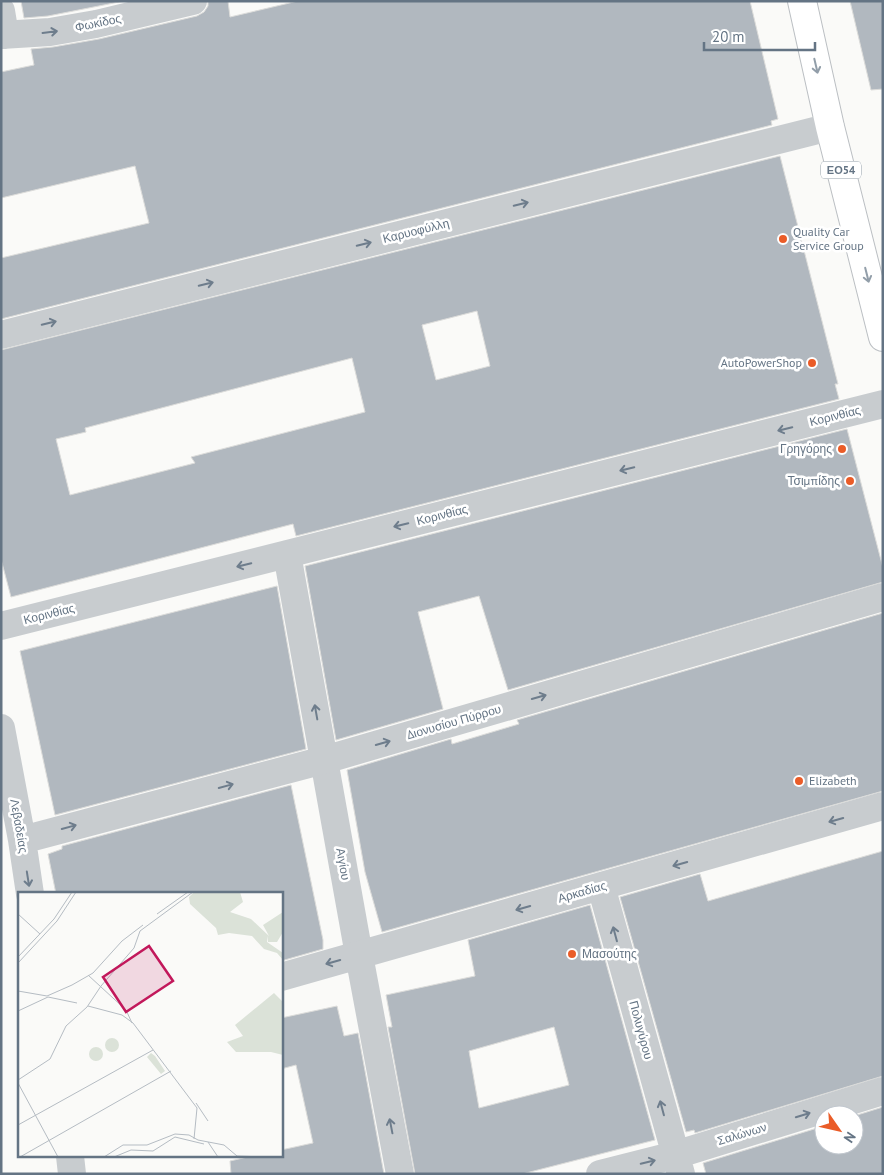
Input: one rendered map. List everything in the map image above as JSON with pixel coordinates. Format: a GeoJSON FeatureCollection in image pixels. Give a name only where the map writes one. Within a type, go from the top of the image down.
{"type":"FeatureCollection","features":[{"type":"Feature","properties":{"kind":"main road","name":"ΕΟ54"},"geometry":{"type":"LineString","coordinates":[[802,1],[830,127],[883,337]]}},
{"type":"Feature","properties":{"kind":"street","name":"Φωκίδος"},"geometry":{"type":"LineString","coordinates":[[2,27],[50,32],[96,24],[193,1]]}},
{"type":"Feature","properties":{"kind":"street","name":"Καρυοφύλλη"},"geometry":{"type":"LineString","coordinates":[[1,335],[830,127]]}},
{"type":"Feature","properties":{"kind":"street","name":"Κορινθίας"},"geometry":{"type":"LineString","coordinates":[[1,626],[883,404]]}},
{"type":"Feature","properties":{"kind":"street","name":"Αιγίου"},"geometry":{"type":"LineString","coordinates":[[287,554],[400,1174]]}},
{"type":"Feature","properties":{"kind":"street","name":"Διονυσίου Πύρρου"},"geometry":{"type":"LineString","coordinates":[[22,840],[324,760],[883,597]]}},
{"type":"Feature","properties":{"kind":"street","name":"Λεβαδείας"},"geometry":{"type":"LineString","coordinates":[[1,728],[30,892]]}},
{"type":"Feature","properties":{"kind":"street","name":"Αρκαδίας"},"geometry":{"type":"LineString","coordinates":[[282,977],[883,806]]}},
{"type":"Feature","properties":{"kind":"street","name":"Πολυγύρου"},"geometry":{"type":"LineString","coordinates":[[601,886],[678,1164]]}},
{"type":"Feature","properties":{"kind":"street","name":"Σαλώνων"},"geometry":{"type":"LineString","coordinates":[[600,1174],[678,1164],[883,1091]]}},
{"type":"Feature","properties":{"kind":"street"},"geometry":{"type":"LineString","coordinates":[[70,1158],[72,1174]]}},
{"type":"Feature","properties":{"kind":"building"},"geometry":{"type":"Polygon","coordinates":[[[21,1],[124,1],[48,16],[24,18],[21,1]]]}},
{"type":"Feature","properties":{"kind":"building"},"geometry":{"type":"Polygon","coordinates":[[[208,1],[228,1],[230,17],[298,1],[750,1],[778,119],[771,121],[772,125],[1,319],[1,258],[149,223],[135,166],[1,198],[1,72],[34,65],[31,49],[99,39],[197,16],[204,12],[208,6],[208,1]]]}},
{"type":"Feature","properties":{"kind":"building"},"geometry":{"type":"Polygon","coordinates":[[[850,1],[883,1],[883,89],[871,90],[850,1]]]}},
{"type":"Feature","properties":{"kind":"building"},"geometry":{"type":"Polygon","coordinates":[[[780,156],[838,384],[835,384],[839,399],[296,536],[293,524],[11,597],[1,559],[1,350],[780,156]],[[477,311],[422,325],[436,380],[490,366],[477,311]],[[352,358],[85,428],[86,432],[56,439],[70,495],[195,463],[191,457],[365,412],[352,358]]]}},
{"type":"Feature","properties":{"kind":"building"},"geometry":{"type":"Polygon","coordinates":[[[847,429],[883,568],[883,582],[508,690],[479,596],[418,612],[443,709],[336,740],[305,566],[847,429]]]}},
{"type":"Feature","properties":{"kind":"building"},"geometry":{"type":"Polygon","coordinates":[[[277,586],[306,749],[55,815],[20,651],[277,586]]]}},
{"type":"Feature","properties":{"kind":"building"},"geometry":{"type":"Polygon","coordinates":[[[883,613],[883,791],[382,932],[365,872],[347,770],[451,739],[452,744],[519,724],[517,720],[883,613]]]}},
{"type":"Feature","properties":{"kind":"building"},"geometry":{"type":"Polygon","coordinates":[[[291,785],[323,940],[323,949],[282,961],[282,892],[56,892],[48,854],[62,849],[62,846],[291,785]]]}},
{"type":"Feature","properties":{"kind":"building"},"geometry":{"type":"Polygon","coordinates":[[[883,851],[883,1076],[695,1133],[694,1130],[686,1132],[620,897],[700,874],[708,901],[883,851]]]}},
{"type":"Feature","properties":{"kind":"building"},"geometry":{"type":"Polygon","coordinates":[[[590,905],[655,1140],[522,1174],[415,1174],[388,1027],[392,1027],[386,995],[475,976],[468,940],[590,905]],[[554,1027],[469,1051],[479,1108],[569,1085],[554,1027]]]}},
{"type":"Feature","properties":{"kind":"building"},"geometry":{"type":"Polygon","coordinates":[[[337,1006],[344,1036],[358,1033],[384,1174],[231,1174],[230,1161],[243,1158],[282,1158],[282,1150],[313,1143],[296,1065],[282,1069],[282,1018],[337,1006]]]}},
{"type":"Feature","properties":{"kind":"building"},"geometry":{"type":"Polygon","coordinates":[[[883,1107],[883,1174],[706,1174],[703,1163],[814,1129],[814,1155],[864,1155],[864,1113],[883,1107]]]}},
{"type":"Feature","properties":{"kind":"place","name":"Quality Car Service Group"},"geometry":{"type":"Point","coordinates":[783,239]}},
{"type":"Feature","properties":{"kind":"place","name":"AutoPowerShop"},"geometry":{"type":"Point","coordinates":[812,363]}},
{"type":"Feature","properties":{"kind":"place","name":"Γρηγόρης"},"geometry":{"type":"Point","coordinates":[842,449]}},
{"type":"Feature","properties":{"kind":"place","name":"Τσιμπίδης"},"geometry":{"type":"Point","coordinates":[850,481]}},
{"type":"Feature","properties":{"kind":"place","name":"Elizabeth"},"geometry":{"type":"Point","coordinates":[799,781]}},
{"type":"Feature","properties":{"kind":"place","name":"Μασούτης"},"geometry":{"type":"Point","coordinates":[572,954]}}]}
